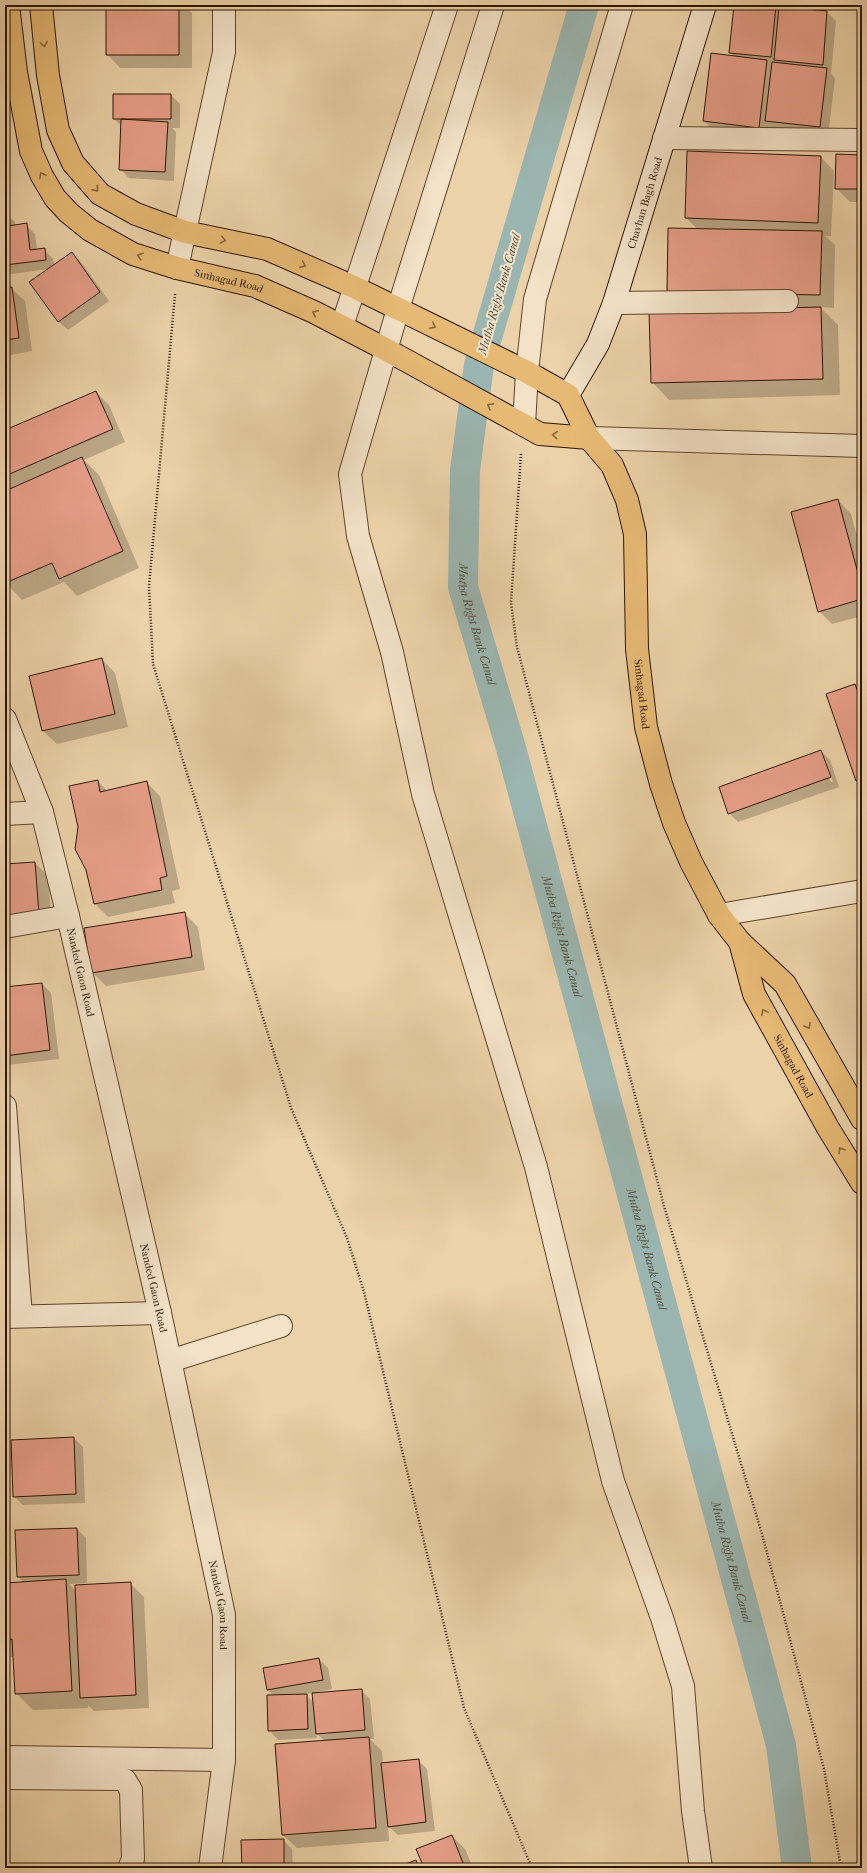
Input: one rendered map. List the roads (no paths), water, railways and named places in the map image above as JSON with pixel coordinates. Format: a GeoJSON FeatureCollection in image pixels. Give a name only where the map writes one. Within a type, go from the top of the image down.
{"type":"FeatureCollection","features":[{"type":"Feature","properties":{"kind":"main road","name":"Sinhagad Road"},"geometry":{"type":"LineString","coordinates":[[8,5],[16,72],[31,151],[42,176],[55,198],[69,213],[90,230],[133,254],[177,268],[255,286],[342,326],[540,434],[589,438]]}},
{"type":"Feature","properties":{"kind":"main road"},"geometry":{"type":"LineString","coordinates":[[41,5],[48,75],[58,130],[73,163],[100,194],[136,214],[185,232],[267,249],[354,287],[527,372],[568,395]]}},
{"type":"Feature","properties":{"kind":"main road","name":"Sinhagad Road"},"geometry":{"type":"LineString","coordinates":[[568,395],[589,438],[612,465],[628,500],[636,534],[637,649],[646,727],[653,757],[674,823],[694,868],[720,915],[740,942],[785,984],[862,1119]]}},
{"type":"Feature","properties":{"kind":"main road","name":"Sinhagad Road"},"geometry":{"type":"LineString","coordinates":[[740,942],[754,994],[828,1128],[862,1183]]}},
{"type":"Feature","properties":{"kind":"street"},"geometry":{"type":"LineString","coordinates":[[177,268],[224,52],[224,5]]}},
{"type":"Feature","properties":{"kind":"street"},"geometry":{"type":"LineString","coordinates":[[430,5],[435,44]]}},
{"type":"Feature","properties":{"kind":"street"},"geometry":{"type":"LineString","coordinates":[[342,326],[447,5]]}},
{"type":"Feature","properties":{"kind":"street"},"geometry":{"type":"LineString","coordinates":[[493,5],[398,309],[350,474],[358,536],[392,652],[423,794],[536,1167],[613,1481],[662,1618],[683,1686],[693,1811],[701,1868]]}},
{"type":"Feature","properties":{"kind":"street"},"geometry":{"type":"LineString","coordinates":[[524,425],[527,372],[535,299],[622,5]]}},
{"type":"Feature","properties":{"kind":"street","name":"Chavhan Bagh Road"},"geometry":{"type":"LineString","coordinates":[[568,395],[598,344],[614,303],[706,5]]}},
{"type":"Feature","properties":{"kind":"street"},"geometry":{"type":"LineString","coordinates":[[664,138],[862,140]]}},
{"type":"Feature","properties":{"kind":"street"},"geometry":{"type":"LineString","coordinates":[[614,303],[787,301]]}},
{"type":"Feature","properties":{"kind":"street"},"geometry":{"type":"LineString","coordinates":[[589,438],[862,446]]}},
{"type":"Feature","properties":{"kind":"street","name":"Nanded Gaon Road"},"geometry":{"type":"LineString","coordinates":[[5,719],[42,812],[68,916],[160,1313],[224,1615],[224,1760],[210,1868]]}},
{"type":"Feature","properties":{"kind":"street"},"geometry":{"type":"LineString","coordinates":[[5,814],[42,812]]}},
{"type":"Feature","properties":{"kind":"street"},"geometry":{"type":"LineString","coordinates":[[720,915],[862,891]]}},
{"type":"Feature","properties":{"kind":"street"},"geometry":{"type":"LineString","coordinates":[[5,927],[68,916]]}},
{"type":"Feature","properties":{"kind":"street"},"geometry":{"type":"LineString","coordinates":[[5,1106],[13,1317],[160,1313]]}},
{"type":"Feature","properties":{"kind":"street"},"geometry":{"type":"LineString","coordinates":[[170,1361],[281,1326]]}},
{"type":"Feature","properties":{"kind":"street"},"geometry":{"type":"LineString","coordinates":[[5,1757],[224,1760]]}},
{"type":"Feature","properties":{"kind":"street"},"geometry":{"type":"LineString","coordinates":[[5,1778],[125,1780],[131,1790],[133,1859],[129,1868]]}},
{"type":"Feature","properties":{"kind":"waterway","name":"Mutha Right Bank Canal"},"geometry":{"type":"LineString","coordinates":[[584,5],[479,365],[465,470],[463,587],[511,748],[781,1745],[797,1868]]}}]}
